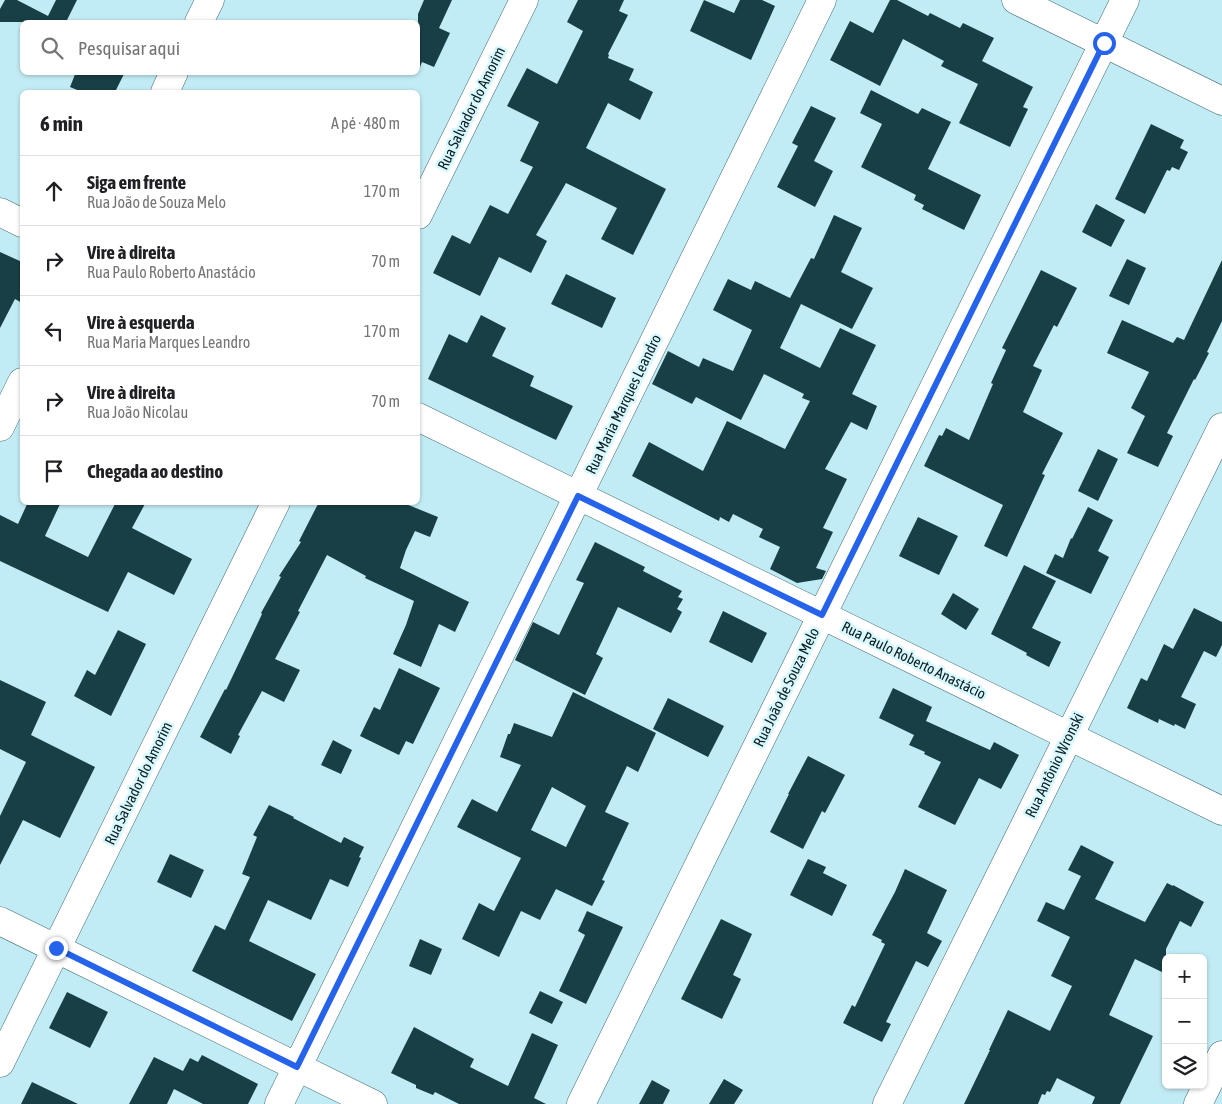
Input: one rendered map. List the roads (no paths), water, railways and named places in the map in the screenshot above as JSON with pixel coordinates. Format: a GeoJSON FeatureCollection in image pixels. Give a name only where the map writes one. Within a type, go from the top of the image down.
{"type":"FeatureCollection","features":[{"type":"Feature","properties":{"kind":"street"},"geometry":{"type":"LineString","coordinates":[[200,20],[210,0]]}},
{"type":"Feature","properties":{"kind":"street","name":"Rua Salvador do Amorim"},"geometry":{"type":"LineString","coordinates":[[420,211],[524,0]]}},
{"type":"Feature","properties":{"kind":"street","name":"Rua Maria Marques Leandro"},"geometry":{"type":"LineString","coordinates":[[279,1104],[822,0]]}},
{"type":"Feature","properties":{"kind":"street"},"geometry":{"type":"LineString","coordinates":[[1016,0],[1222,101]]}},
{"type":"Feature","properties":{"kind":"street","name":"Rua João de Souza Melo"},"geometry":{"type":"LineString","coordinates":[[581,1104],[1125,0]]}},
{"type":"Feature","properties":{"kind":"street"},"geometry":{"type":"LineString","coordinates":[[165,90],[172,75]]}},
{"type":"Feature","properties":{"kind":"street"},"geometry":{"type":"LineString","coordinates":[[0,212],[20,222]]}},
{"type":"Feature","properties":{"kind":"street"},"geometry":{"type":"LineString","coordinates":[[0,427],[20,386]]}},
{"type":"Feature","properties":{"kind":"street","name":"Rua Paulo Roberto Anastácio"},"geometry":{"type":"LineString","coordinates":[[420,418],[1222,811]]}},
{"type":"Feature","properties":{"kind":"street","name":"Rua Antônio Wronski"},"geometry":{"type":"LineString","coordinates":[[887,1104],[1222,427]]}},
{"type":"Feature","properties":{"kind":"street","name":"Rua Salvador do Amorim"},"geometry":{"type":"LineString","coordinates":[[0,1063],[275,505]]}},
{"type":"Feature","properties":{"kind":"street"},"geometry":{"type":"LineString","coordinates":[[0,921],[373,1104]]}},
{"type":"Feature","properties":{"kind":"street"},"geometry":{"type":"LineString","coordinates":[[1198,1104],[1222,1054]]}}]}
